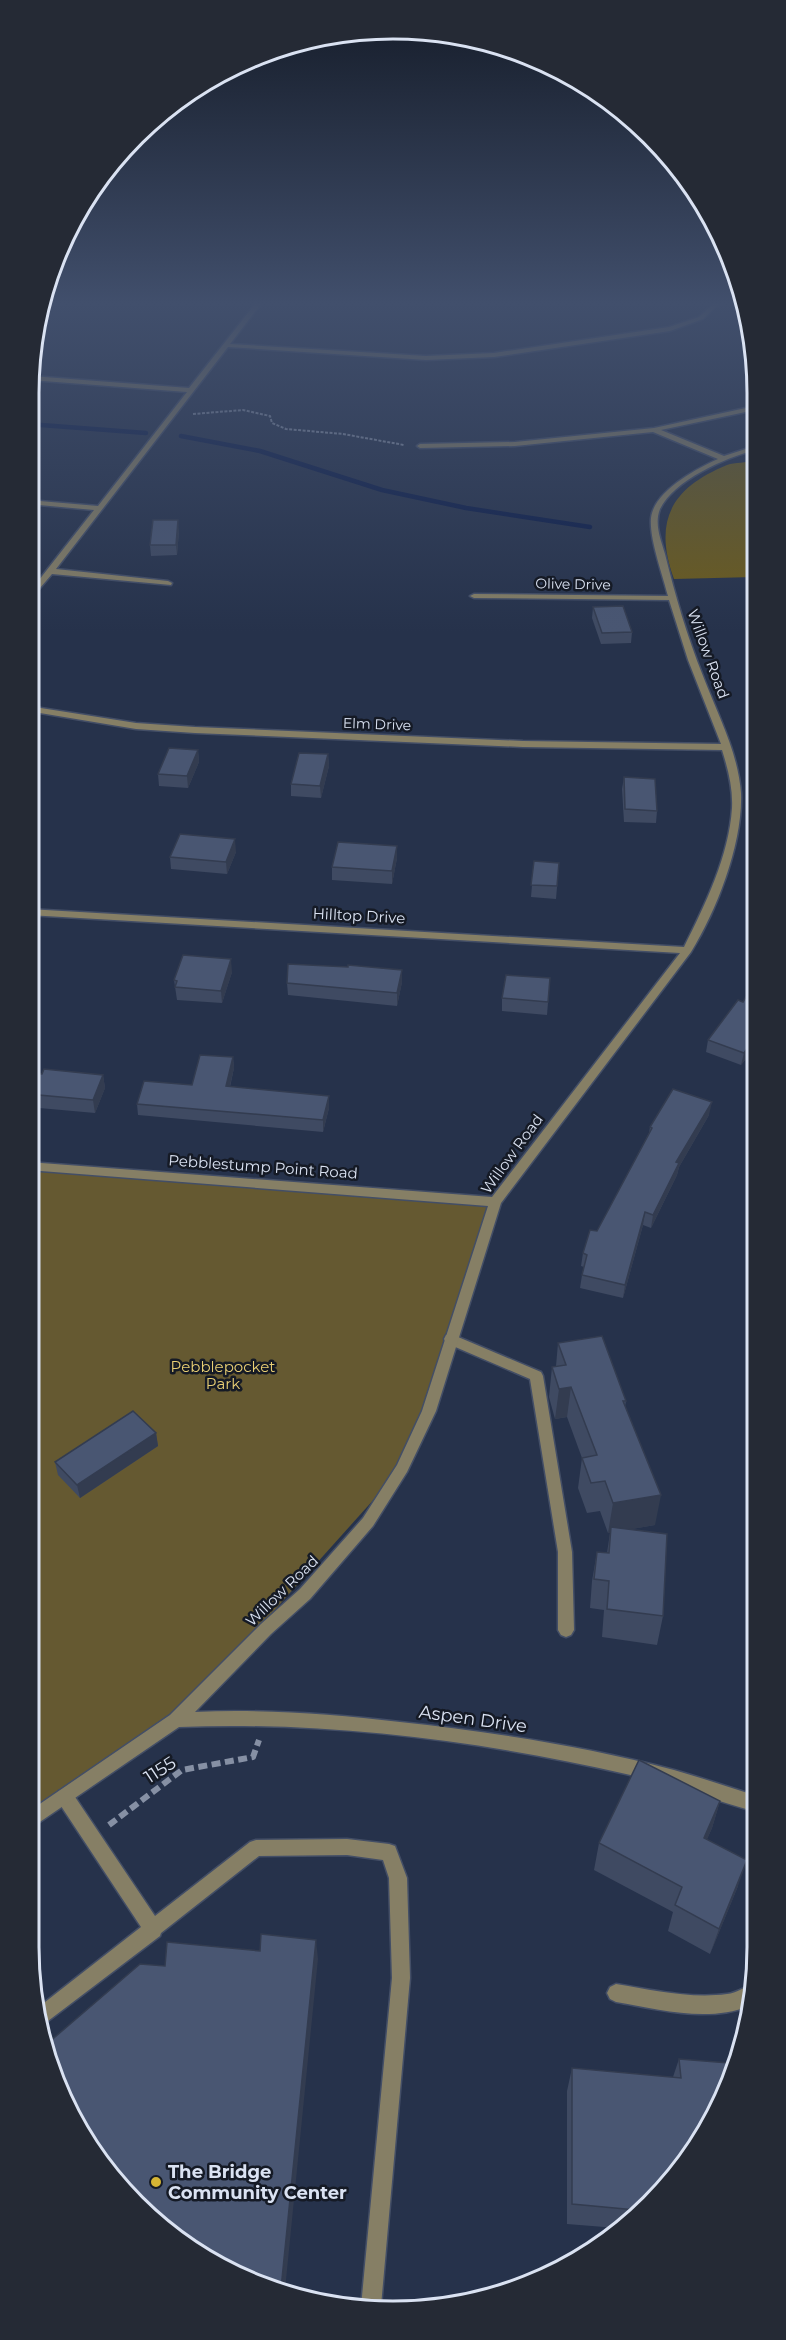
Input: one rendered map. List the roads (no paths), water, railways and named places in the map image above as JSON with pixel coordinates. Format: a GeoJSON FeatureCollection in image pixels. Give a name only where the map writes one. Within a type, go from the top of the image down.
{"type":"FeatureCollection","features":[{"type":"Feature","properties":{"kind":"street"},"geometry":{"type":"LineString","coordinates":[[39,586],[174,413]]}},
{"type":"Feature","properties":{"kind":"street"},"geometry":{"type":"LineString","coordinates":[[420,446],[515,444],[654,430],[730,413]]}},
{"type":"Feature","properties":{"kind":"street"},"geometry":{"type":"LineString","coordinates":[[654,430],[725,459]]}},
{"type":"Feature","properties":{"kind":"street","name":"Willow Road"},"geometry":{"type":"LineString","coordinates":[[39,1815],[176,1720],[304,1594],[368,1522],[413,1448],[429,1411],[495,1202],[687,950],[702,922],[732,838],[737,792],[725,747],[682,635],[655,530],[656,511],[668,492],[725,459],[747,451]]}},
{"type":"Feature","properties":{"kind":"street"},"geometry":{"type":"LineString","coordinates":[[39,503],[98,508]]}},
{"type":"Feature","properties":{"kind":"street"},"geometry":{"type":"LineString","coordinates":[[50,571],[168,583]]}},
{"type":"Feature","properties":{"kind":"street","name":"Olive Drive"},"geometry":{"type":"LineString","coordinates":[[474,596],[672,598]]}},
{"type":"Feature","properties":{"kind":"street","name":"Elm Drive"},"geometry":{"type":"LineString","coordinates":[[39,710],[136,726],[195,730],[523,744],[725,747]]}},
{"type":"Feature","properties":{"kind":"street","name":"Hilltop Drive"},"geometry":{"type":"LineString","coordinates":[[39,913],[687,950]]}},
{"type":"Feature","properties":{"kind":"street","name":"Pebblestump Point Road"},"geometry":{"type":"LineString","coordinates":[[39,1167],[495,1202]]}},
{"type":"Feature","properties":{"kind":"street"},"geometry":{"type":"LineString","coordinates":[[452,1339],[536,1376],[565,1552],[566,1630]]}},
{"type":"Feature","properties":{"kind":"street","name":"Aspen Drive"},"geometry":{"type":"LineString","coordinates":[[176,1720],[210,1718],[323,1721],[411,1730],[548,1750],[662,1775],[747,1801]]}},
{"type":"Feature","properties":{"kind":"street"},"geometry":{"type":"LineString","coordinates":[[65,1797],[154,1929]]}},
{"type":"Feature","properties":{"kind":"street"},"geometry":{"type":"LineString","coordinates":[[46,2013],[256,1848],[347,1847],[389,1851],[398,1878],[401,1978],[372,2300]]}},
{"type":"Feature","properties":{"kind":"street"},"geometry":{"type":"LineString","coordinates":[[616,1993],[721,2006],[743,1998]]}},
{"type":"Feature","properties":{"kind":"waterway"},"geometry":{"type":"LineString","coordinates":[[39,425],[146,433]]}},
{"type":"Feature","properties":{"kind":"waterway"},"geometry":{"type":"LineString","coordinates":[[181,436],[260,451],[382,490],[466,508],[590,527]]}},
{"type":"Feature","properties":{"kind":"place","name":"The Bridge Community Center"},"geometry":{"type":"Point","coordinates":[156,2182]}},
{"type":"Feature","properties":{"kind":"park label","name":"Pebblepocket Park"},"geometry":{"type":"Point","coordinates":[223,1376]}}]}
